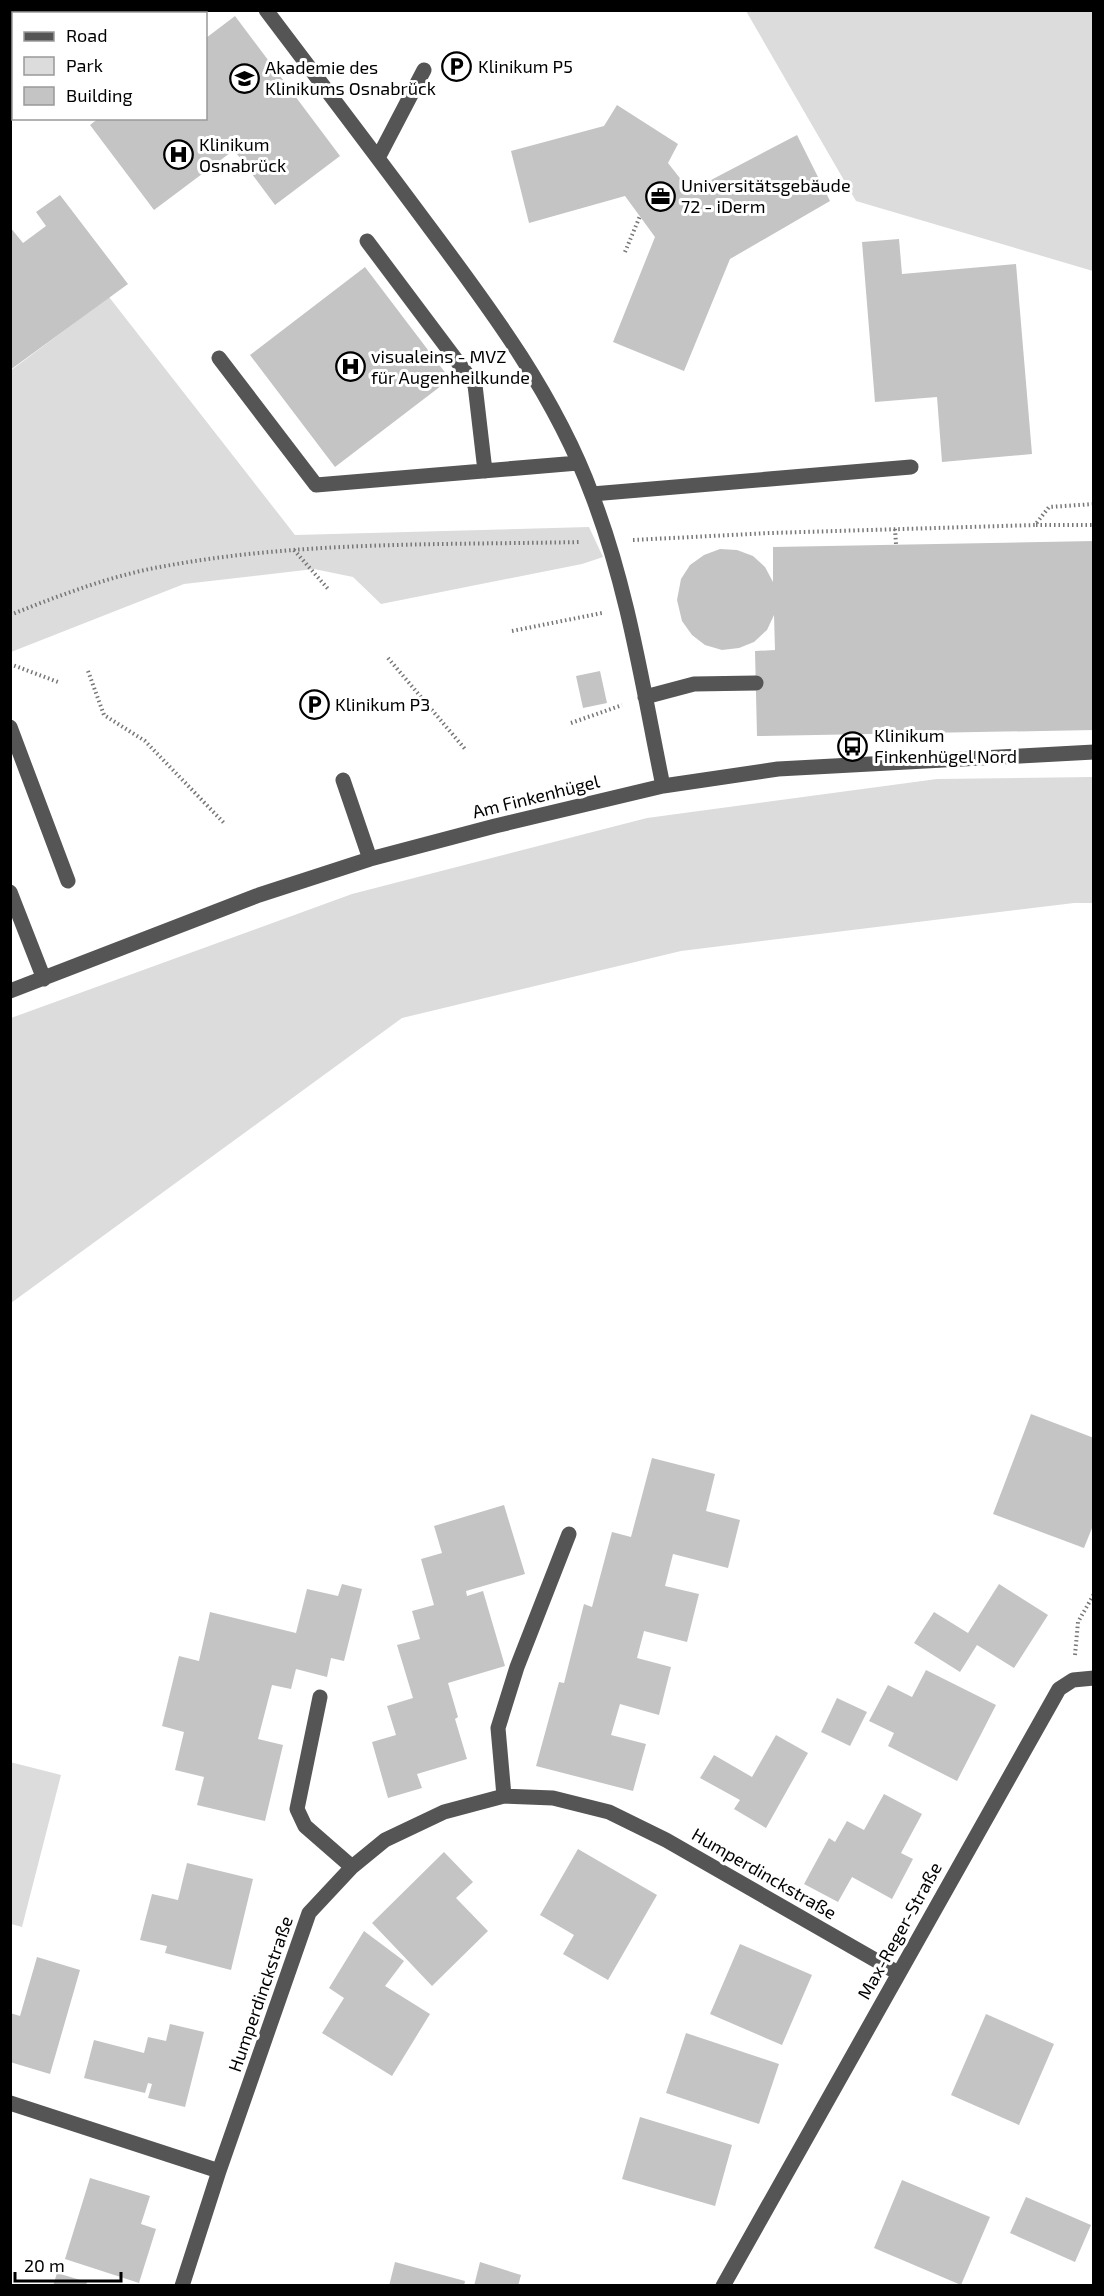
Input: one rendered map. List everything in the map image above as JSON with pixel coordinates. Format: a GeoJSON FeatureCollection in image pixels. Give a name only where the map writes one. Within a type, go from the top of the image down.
{"type":"FeatureCollection","features":[{"type":"Feature","properties":{"kind":"street"},"geometry":{"type":"LineString","coordinates":[[266,10],[464,273],[558,417],[592,494],[627,608],[663,786]]}},
{"type":"Feature","properties":{"kind":"street"},"geometry":{"type":"LineString","coordinates":[[378,158],[424,70]]}},
{"type":"Feature","properties":{"kind":"street"},"geometry":{"type":"LineString","coordinates":[[367,241],[475,385],[485,471]]}},
{"type":"Feature","properties":{"kind":"street"},"geometry":{"type":"LineString","coordinates":[[219,358],[316,485],[578,463]]}},
{"type":"Feature","properties":{"kind":"street"},"geometry":{"type":"LineString","coordinates":[[592,494],[911,467]]}},
{"type":"Feature","properties":{"kind":"street"},"geometry":{"type":"LineString","coordinates":[[645,697],[694,684],[756,683]]}},
{"type":"Feature","properties":{"kind":"street"},"geometry":{"type":"LineString","coordinates":[[10,727],[68,881]]}},
{"type":"Feature","properties":{"kind":"street","name":"Am Finkenhügel"},"geometry":{"type":"LineString","coordinates":[[10,991],[259,895],[370,859],[495,826],[663,786],[778,769],[1094,752]]}},
{"type":"Feature","properties":{"kind":"street"},"geometry":{"type":"LineString","coordinates":[[343,780],[370,859]]}},
{"type":"Feature","properties":{"kind":"street"},"geometry":{"type":"LineString","coordinates":[[10,892],[44,979]]}},
{"type":"Feature","properties":{"kind":"street"},"geometry":{"type":"LineString","coordinates":[[504,1796],[498,1728],[517,1667],[569,1534]]}},
{"type":"Feature","properties":{"kind":"street"},"geometry":{"type":"LineString","coordinates":[[1073,1680],[1094,1678]]}},
{"type":"Feature","properties":{"kind":"street","name":"Max-Reger-Straße"},"geometry":{"type":"LineString","coordinates":[[723,2286],[1059,1689],[1073,1680]]}},
{"type":"Feature","properties":{"kind":"street"},"geometry":{"type":"LineString","coordinates":[[320,1697],[297,1809],[305,1827],[352,1867]]}},
{"type":"Feature","properties":{"kind":"street","name":"Humperdinckstraße"},"geometry":{"type":"LineString","coordinates":[[182,2286],[219,2171],[309,1913],[352,1867],[385,1840],[444,1812],[504,1796],[553,1798],[609,1812],[666,1840],[898,1973]]}},
{"type":"Feature","properties":{"kind":"street"},"geometry":{"type":"LineString","coordinates":[[10,2103],[219,2171]]}},
{"type":"Feature","properties":{"kind":"path"},"geometry":{"type":"LineString","coordinates":[[625,252],[640,216]]}},
{"type":"Feature","properties":{"kind":"path"},"geometry":{"type":"LineString","coordinates":[[1035,525],[1049,507],[1094,504]]}},
{"type":"Feature","properties":{"kind":"path"},"geometry":{"type":"LineString","coordinates":[[10,615],[82,586],[170,565],[293,549],[608,542],[895,529],[1094,525]]}},
{"type":"Feature","properties":{"kind":"path"},"geometry":{"type":"LineString","coordinates":[[895,529],[896,544]]}},
{"type":"Feature","properties":{"kind":"path"},"geometry":{"type":"LineString","coordinates":[[293,549],[329,590]]}},
{"type":"Feature","properties":{"kind":"path"},"geometry":{"type":"LineString","coordinates":[[512,631],[627,608]]}},
{"type":"Feature","properties":{"kind":"path"},"geometry":{"type":"LineString","coordinates":[[388,658],[465,749]]}},
{"type":"Feature","properties":{"kind":"path"},"geometry":{"type":"LineString","coordinates":[[10,664],[58,682]]}},
{"type":"Feature","properties":{"kind":"path"},"geometry":{"type":"LineString","coordinates":[[88,671],[104,715],[145,741],[224,823]]}},
{"type":"Feature","properties":{"kind":"path"},"geometry":{"type":"LineString","coordinates":[[571,723],[645,697]]}},
{"type":"Feature","properties":{"kind":"path"},"geometry":{"type":"LineString","coordinates":[[1073,1680],[1077,1622],[1094,1594]]}},
{"type":"Feature","properties":{"kind":"green space"},"geometry":{"type":"Polygon","coordinates":[[[746,11],[1093,11],[1093,271],[856,201],[746,11]]]}},
{"type":"Feature","properties":{"kind":"green space"},"geometry":{"type":"Polygon","coordinates":[[[109,297],[295,535],[589,527],[603,557],[582,564],[381,604],[353,577],[314,569],[184,584],[11,652],[10,371],[109,297]]]}},
{"type":"Feature","properties":{"kind":"green space"},"geometry":{"type":"Polygon","coordinates":[[[1093,777],[1093,903],[1074,903],[681,951],[402,1018],[11,1303],[11,1018],[352,894],[647,818],[937,779],[1093,777]]]}},
{"type":"Feature","properties":{"kind":"green space"},"geometry":{"type":"Polygon","coordinates":[[[10,1762],[61,1775],[22,1927],[11,1924],[10,1762]]]}},
{"type":"Feature","properties":{"kind":"building","name":"Akademie des Klinikums Osnabrück"},"geometry":{"type":"Polygon","coordinates":[[[235,16],[340,156],[275,205],[234,150],[154,210],[90,125],[96,120],[207,120],[207,37],[235,16]]]}},
{"type":"Feature","properties":{"kind":"building"},"geometry":{"type":"Polygon","coordinates":[[[617,105],[678,144],[668,163],[690,191],[797,135],[830,201],[730,259],[684,371],[613,342],[655,237],[625,196],[529,223],[511,151],[604,126],[617,105]]]}},
{"type":"Feature","properties":{"kind":"building"},"geometry":{"type":"Polygon","coordinates":[[[60,195],[128,284],[10,370],[10,227],[23,243],[46,226],[36,212],[60,195]]]}},
{"type":"Feature","properties":{"kind":"building"},"geometry":{"type":"Polygon","coordinates":[[[899,239],[902,274],[1016,264],[1032,454],[942,462],[937,397],[875,402],[862,242],[899,239]]]}},
{"type":"Feature","properties":{"kind":"building","name":"visualeins - MVZ für Augenheilkunde"},"geometry":{"type":"Polygon","coordinates":[[[365,267],[450,379],[335,467],[250,355],[365,267]]]}},
{"type":"Feature","properties":{"kind":"building"},"geometry":{"type":"Polygon","coordinates":[[[1094,541],[1094,730],[757,736],[755,651],[775,650],[774,615],[767,630],[754,642],[739,648],[722,650],[705,645],[692,635],[682,621],[677,600],[681,579],[690,565],[704,555],[720,549],[737,550],[753,556],[765,567],[773,582],[773,547],[1094,541]]]}},
{"type":"Feature","properties":{"kind":"building"},"geometry":{"type":"Polygon","coordinates":[[[600,671],[607,703],[583,708],[576,676],[600,671]]]}},
{"type":"Feature","properties":{"kind":"building"},"geometry":{"type":"Polygon","coordinates":[[[1031,1414],[1094,1438],[1094,1523],[1084,1548],[993,1514],[1031,1414]]]}},
{"type":"Feature","properties":{"kind":"building"},"geometry":{"type":"Polygon","coordinates":[[[652,1458],[715,1474],[706,1511],[740,1520],[728,1568],[673,1554],[665,1586],[699,1594],[687,1642],[644,1631],[637,1658],[671,1667],[659,1715],[620,1704],[611,1735],[646,1744],[633,1791],[536,1766],[559,1682],[564,1683],[584,1604],[592,1607],[612,1532],[631,1537],[652,1458]]]}},
{"type":"Feature","properties":{"kind":"building"},"geometry":{"type":"Polygon","coordinates":[[[504,1505],[525,1574],[466,1591],[467,1596],[483,1591],[505,1666],[448,1683],[458,1717],[455,1719],[467,1759],[417,1774],[422,1788],[388,1798],[372,1742],[396,1735],[387,1706],[413,1698],[397,1645],[420,1639],[412,1611],[434,1605],[421,1559],[442,1553],[434,1526],[504,1505]]]}},
{"type":"Feature","properties":{"kind":"building"},"geometry":{"type":"Polygon","coordinates":[[[342,1584],[362,1589],[344,1661],[331,1658],[327,1677],[296,1669],[291,1689],[272,1685],[258,1739],[283,1745],[265,1821],[197,1805],[204,1777],[175,1770],[184,1732],[162,1726],[179,1656],[199,1661],[210,1612],[296,1633],[307,1589],[338,1596],[342,1584]]]}},
{"type":"Feature","properties":{"kind":"building"},"geometry":{"type":"Polygon","coordinates":[[[999,1584],[1048,1615],[1014,1668],[977,1645],[960,1672],[914,1643],[934,1612],[968,1633],[999,1584]]]}},
{"type":"Feature","properties":{"kind":"building"},"geometry":{"type":"Polygon","coordinates":[[[926,1670],[996,1705],[957,1781],[888,1746],[894,1733],[869,1721],[888,1685],[912,1697],[926,1670]]]}},
{"type":"Feature","properties":{"kind":"building"},"geometry":{"type":"Polygon","coordinates":[[[837,1698],[867,1712],[850,1746],[821,1732],[837,1698]]]}},
{"type":"Feature","properties":{"kind":"building"},"geometry":{"type":"Polygon","coordinates":[[[776,1735],[808,1753],[766,1828],[734,1809],[740,1800],[700,1778],[714,1755],[752,1777],[776,1735]]]}},
{"type":"Feature","properties":{"kind":"building"},"geometry":{"type":"Polygon","coordinates":[[[884,1794],[922,1814],[901,1853],[913,1859],[892,1899],[852,1877],[838,1902],[804,1884],[829,1838],[835,1842],[847,1821],[864,1830],[884,1794]]]}},
{"type":"Feature","properties":{"kind":"building"},"geometry":{"type":"Polygon","coordinates":[[[578,1849],[657,1895],[608,1980],[563,1954],[574,1935],[540,1915],[578,1849]]]}},
{"type":"Feature","properties":{"kind":"building"},"geometry":{"type":"Polygon","coordinates":[[[444,1852],[473,1882],[456,1898],[488,1931],[432,1986],[372,1923],[444,1852]]]}},
{"type":"Feature","properties":{"kind":"building"},"geometry":{"type":"Polygon","coordinates":[[[187,1863],[253,1879],[231,1970],[165,1953],[167,1946],[140,1940],[152,1894],[178,1900],[187,1863]]]}},
{"type":"Feature","properties":{"kind":"building"},"geometry":{"type":"Polygon","coordinates":[[[364,1931],[404,1961],[385,1986],[430,2014],[392,2076],[322,2033],[344,1998],[329,1988],[364,1931]]]}},
{"type":"Feature","properties":{"kind":"building"},"geometry":{"type":"Polygon","coordinates":[[[740,1944],[812,1975],[782,2045],[710,2014],[740,1944]]]}},
{"type":"Feature","properties":{"kind":"building"},"geometry":{"type":"Polygon","coordinates":[[[37,1957],[80,1970],[50,2074],[10,2062],[10,2013],[20,2016],[37,1957]]]}},
{"type":"Feature","properties":{"kind":"building"},"geometry":{"type":"Polygon","coordinates":[[[986,2014],[1054,2044],[1019,2125],[951,2095],[986,2014]]]}},
{"type":"Feature","properties":{"kind":"building"},"geometry":{"type":"Polygon","coordinates":[[[170,2024],[204,2032],[185,2107],[148,2098],[152,2084],[148,2083],[145,2093],[84,2078],[94,2040],[144,2053],[148,2037],[166,2041],[170,2024]]]}},
{"type":"Feature","properties":{"kind":"building"},"geometry":{"type":"Polygon","coordinates":[[[686,2033],[779,2064],[759,2124],[666,2093],[686,2033]]]}},
{"type":"Feature","properties":{"kind":"building"},"geometry":{"type":"Polygon","coordinates":[[[640,2117],[732,2145],[715,2206],[622,2179],[640,2117]]]}},
{"type":"Feature","properties":{"kind":"building"},"geometry":{"type":"Polygon","coordinates":[[[90,2178],[150,2196],[141,2224],[156,2229],[139,2283],[65,2259],[90,2178]]]}},
{"type":"Feature","properties":{"kind":"building"},"geometry":{"type":"Polygon","coordinates":[[[902,2180],[990,2217],[961,2285],[874,2248],[902,2180]]]}},
{"type":"Feature","properties":{"kind":"building"},"geometry":{"type":"Polygon","coordinates":[[[1026,2197],[1091,2225],[1075,2262],[1010,2233],[1026,2197]]]}},
{"type":"Feature","properties":{"kind":"building"},"geometry":{"type":"Polygon","coordinates":[[[395,2262],[465,2281],[464,2286],[389,2286],[395,2262]]]}},
{"type":"Feature","properties":{"kind":"building"},"geometry":{"type":"Polygon","coordinates":[[[480,2262],[521,2275],[518,2286],[474,2286],[480,2262]]]}},
{"type":"Feature","properties":{"kind":"building"},"geometry":{"type":"Polygon","coordinates":[[[57,2273],[87,2282],[86,2286],[53,2286],[57,2273]]]}},
{"type":"Feature","properties":{"kind":"place","name":"Klinikum P5"},"geometry":{"type":"Point","coordinates":[457,67]}},
{"type":"Feature","properties":{"kind":"place","name":"Akademie des Klinikums Osnabrück"},"geometry":{"type":"Point","coordinates":[244,78]}},
{"type":"Feature","properties":{"kind":"place","name":"Klinikum Osnabrück"},"geometry":{"type":"Point","coordinates":[178,155]}},
{"type":"Feature","properties":{"kind":"place","name":"Universitätsgebäude 72 - iDerm"},"geometry":{"type":"Point","coordinates":[660,196]}},
{"type":"Feature","properties":{"kind":"place","name":"visualeins - MVZ für Augenheilkunde"},"geometry":{"type":"Point","coordinates":[350,367]}},
{"type":"Feature","properties":{"kind":"place","name":"Klinikum P3"},"geometry":{"type":"Point","coordinates":[314,705]}},
{"type":"Feature","properties":{"kind":"place","name":"Klinikum Finkenhügel Nord"},"geometry":{"type":"Point","coordinates":[853,746]}}]}
